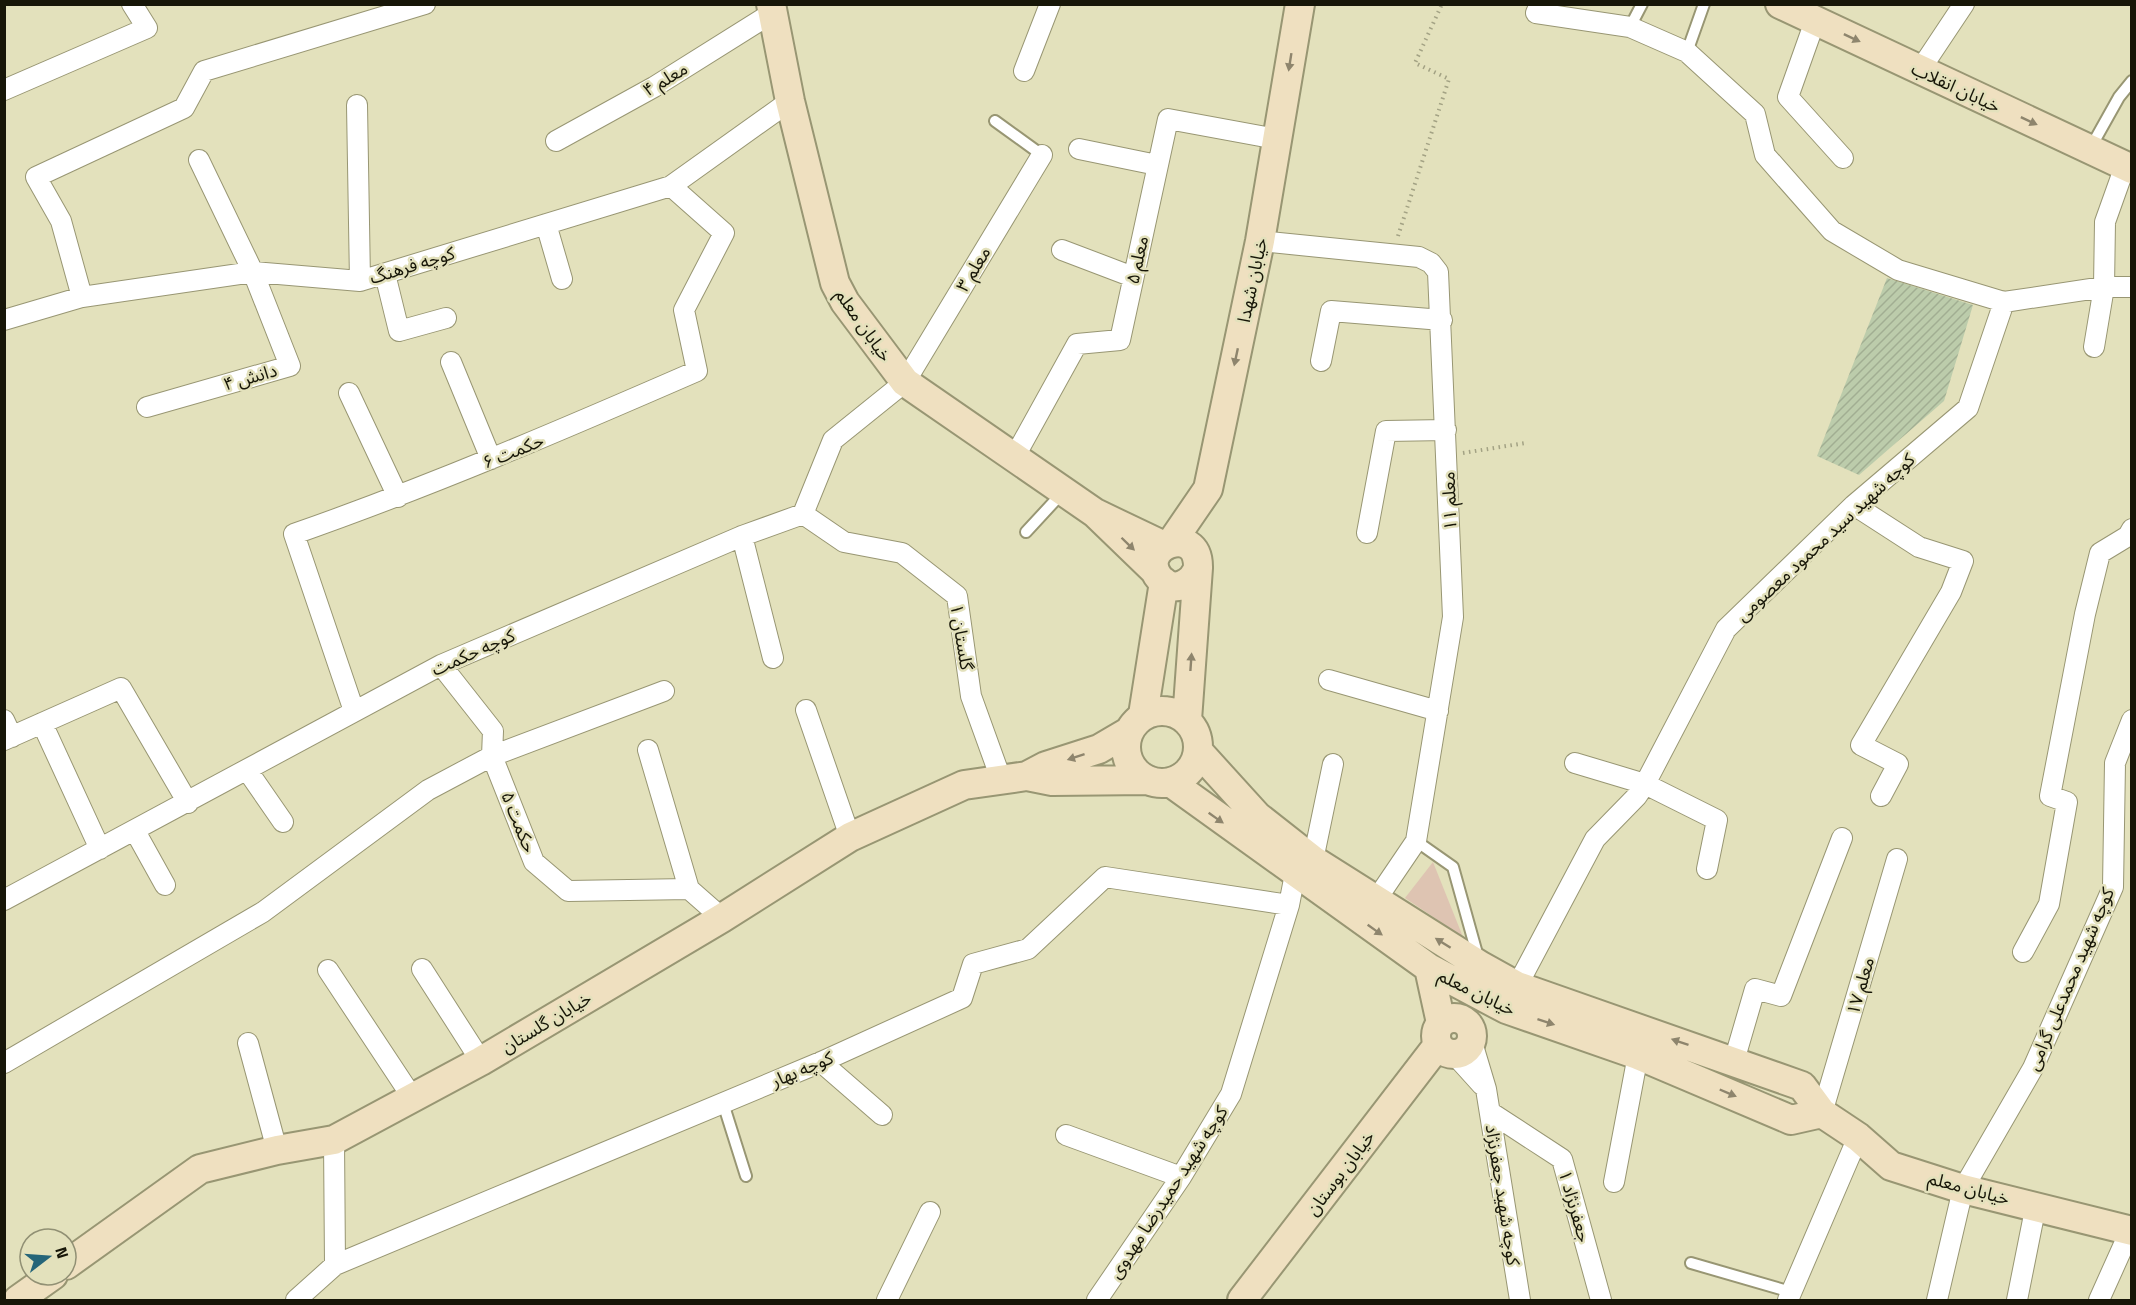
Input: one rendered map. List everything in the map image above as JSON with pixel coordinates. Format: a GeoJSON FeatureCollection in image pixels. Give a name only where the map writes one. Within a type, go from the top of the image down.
{"type":"FeatureCollection","features":[{"type":"Feature","properties":{"kind":"main road","name":"خیابان شهدا"},"geometry":{"type":"LineString","coordinates":[[1163,560],[1208,489],[1260,241],[1300,4]]}},
{"type":"Feature","properties":{"kind":"main road","name":"خیابان انقلاب"},"geometry":{"type":"LineString","coordinates":[[1780,4],[2128,168]]}},
{"type":"Feature","properties":{"kind":"main road","name":"خیابان معلم"},"geometry":{"type":"LineString","coordinates":[[771,9],[790,101],[835,283],[845,302],[905,382],[1163,560]]}},
{"type":"Feature","properties":{"kind":"main road"},"geometry":{"type":"LineString","coordinates":[[1159,781],[1130,765],[1125,743],[1136,723],[1163,560],[1178,542],[1191,548],[1196,554],[1198,568],[1187,720]]}},
{"type":"Feature","properties":{"kind":"main road"},"geometry":{"type":"LineString","coordinates":[[1163,560],[1170,585],[1185,585],[1196,575],[1198,568]]}},
{"type":"Feature","properties":{"kind":"main road"},"geometry":{"type":"LineString","coordinates":[[1152,711],[1171,711],[1187,720],[1194,729],[1198,751],[1189,771],[1159,781],[1052,781],[1014,777],[1099,749],[1152,711]]}},
{"type":"Feature","properties":{"kind":"main road","name":"خیابان معلم"},"geometry":{"type":"LineString","coordinates":[[1198,751],[1304,867],[1429,968],[1512,998],[1734,1061],[1802,1086],[1822,1113],[1858,1137],[1891,1166],[1963,1189],[2036,1205],[2131,1231]]}},
{"type":"Feature","properties":{"kind":"main road","name":"خیابان گلستان"},"geometry":{"type":"LineString","coordinates":[[78,1256],[200,1169],[277,1150],[334,1140],[481,1061],[722,918],[850,837],[964,785],[1014,777]]}},
{"type":"Feature","properties":{"kind":"main road","name":"خیابان معلم"},"geometry":{"type":"LineString","coordinates":[[1159,781],[1304,867],[1376,900],[1481,966],[1512,998],[1791,1120],[1822,1113]]}},
{"type":"Feature","properties":{"kind":"main road"},"geometry":{"type":"LineString","coordinates":[[1429,968],[1451,1040]]}},
{"type":"Feature","properties":{"kind":"main road","name":"خیابان بوستان"},"geometry":{"type":"LineString","coordinates":[[1242,1300],[1451,1040],[1512,998]]}},
{"type":"Feature","properties":{"kind":"main road"},"geometry":{"type":"LineString","coordinates":[[18,1300],[36,1287]]}},
{"type":"Feature","properties":{"kind":"street"},"geometry":{"type":"LineString","coordinates":[[4,90],[147,28],[132,4]]}},
{"type":"Feature","properties":{"kind":"street"},"geometry":{"type":"LineString","coordinates":[[82,297],[61,221],[36,177],[184,108],[204,71],[425,4]]}},
{"type":"Feature","properties":{"kind":"street"},"geometry":{"type":"LineString","coordinates":[[1023,71],[1050,4]]}},
{"type":"Feature","properties":{"kind":"street"},"geometry":{"type":"LineString","coordinates":[[1540,4],[1536,13],[1630,27],[1687,52],[1755,114],[1766,156],[1832,231],[1898,270],[2004,302],[2104,287],[2132,287]]}},
{"type":"Feature","properties":{"kind":"street"},"geometry":{"type":"LineString","coordinates":[[1920,70],[1964,4]]}},
{"type":"Feature","properties":{"kind":"street","name":"معلم ۴"},"geometry":{"type":"LineString","coordinates":[[556,141],[654,87],[771,9]]}},
{"type":"Feature","properties":{"kind":"street"},"geometry":{"type":"LineString","coordinates":[[1815,21],[1788,98],[1843,158]]}},
{"type":"Feature","properties":{"kind":"street","name":"کوچه فرهنگ"},"geometry":{"type":"LineString","coordinates":[[4,320],[82,297],[253,272],[360,281],[671,186],[790,101]]}},
{"type":"Feature","properties":{"kind":"street"},"geometry":{"type":"LineString","coordinates":[[357,105],[360,281]]}},
{"type":"Feature","properties":{"kind":"street","name":"معلم ۵"},"geometry":{"type":"LineString","coordinates":[[1014,458],[1077,344],[1120,340],[1168,119],[1277,139]]}},
{"type":"Feature","properties":{"kind":"street"},"geometry":{"type":"LineString","coordinates":[[1079,149],[1157,165]]}},
{"type":"Feature","properties":{"kind":"street","name":"معلم ۳"},"geometry":{"type":"LineString","coordinates":[[905,382],[1042,155]]}},
{"type":"Feature","properties":{"kind":"street"},"geometry":{"type":"LineString","coordinates":[[199,160],[253,272]]}},
{"type":"Feature","properties":{"kind":"street"},"geometry":{"type":"LineString","coordinates":[[2094,347],[2104,287],[2105,222],[2128,168]]}},
{"type":"Feature","properties":{"kind":"street","name":"حکمت ۶"},"geometry":{"type":"LineString","coordinates":[[354,711],[294,534],[398,497],[697,371],[684,310],[724,233],[671,186]]}},
{"type":"Feature","properties":{"kind":"street"},"geometry":{"type":"LineString","coordinates":[[546,224],[562,279]]}},
{"type":"Feature","properties":{"kind":"street","name":"معلم ۱۱"},"geometry":{"type":"LineString","coordinates":[[1260,241],[1419,257],[1431,262],[1438,272],[1442,320],[1453,617],[1416,841],[1376,900]]}},
{"type":"Feature","properties":{"kind":"street"},"geometry":{"type":"LineString","coordinates":[[1062,250],[1133,277]]}},
{"type":"Feature","properties":{"kind":"street","name":"دانش ۴"},"geometry":{"type":"LineString","coordinates":[[147,407],[290,366],[253,272]]}},
{"type":"Feature","properties":{"kind":"street"},"geometry":{"type":"LineString","coordinates":[[385,274],[399,331],[446,318]]}},
{"type":"Feature","properties":{"kind":"street","name":"کوچه شهید سید محمود معصومی"},"geometry":{"type":"LineString","coordinates":[[1512,998],[1595,839],[1637,796],[1645,784],[1726,629],[1854,505],[1968,408],[2004,302]]}},
{"type":"Feature","properties":{"kind":"street"},"geometry":{"type":"LineString","coordinates":[[1321,361],[1331,311],[1442,320]]}},
{"type":"Feature","properties":{"kind":"street"},"geometry":{"type":"LineString","coordinates":[[451,362],[491,459]]}},
{"type":"Feature","properties":{"kind":"street"},"geometry":{"type":"LineString","coordinates":[[803,514],[833,440],[905,382]]}},
{"type":"Feature","properties":{"kind":"street"},"geometry":{"type":"LineString","coordinates":[[349,393],[398,497]]}},
{"type":"Feature","properties":{"kind":"street"},"geometry":{"type":"LineString","coordinates":[[1367,533],[1386,431],[1446,430]]}},
{"type":"Feature","properties":{"kind":"street"},"geometry":{"type":"LineString","coordinates":[[1854,505],[1919,547],[1963,561],[1951,592],[1861,745],[1898,764],[1881,796]]}},
{"type":"Feature","properties":{"kind":"street","name":"کوچه حکمت"},"geometry":{"type":"LineString","coordinates":[[4,900],[441,665],[742,536],[803,514]]}},
{"type":"Feature","properties":{"kind":"street","name":"گلستان ۱"},"geometry":{"type":"LineString","coordinates":[[803,514],[844,542],[902,553],[957,596],[971,696],[1014,777]]}},
{"type":"Feature","properties":{"kind":"street"},"geometry":{"type":"LineString","coordinates":[[2023,952],[2049,904],[2067,802],[2050,796],[2085,614],[2100,553],[2128,536],[2132,529]]}},
{"type":"Feature","properties":{"kind":"street"},"geometry":{"type":"LineString","coordinates":[[742,536],[773,658]]}},
{"type":"Feature","properties":{"kind":"street","name":"حکمت ۵"},"geometry":{"type":"LineString","coordinates":[[441,665],[493,731],[492,756],[534,862],[568,891],[689,889]]}},
{"type":"Feature","properties":{"kind":"street"},"geometry":{"type":"LineString","coordinates":[[1329,680],[1438,711]]}},
{"type":"Feature","properties":{"kind":"street"},"geometry":{"type":"LineString","coordinates":[[7,732],[42,723],[121,688],[188,802]]}},
{"type":"Feature","properties":{"kind":"street"},"geometry":{"type":"LineString","coordinates":[[4,1063],[263,912],[428,790],[492,756],[664,691]]}},
{"type":"Feature","properties":{"kind":"street"},"geometry":{"type":"LineString","coordinates":[[806,710],[850,837]]}},
{"type":"Feature","properties":{"kind":"street","name":"کوچه شهید محمدعلی گرامی"},"geometry":{"type":"LineString","coordinates":[[1936,1300],[1963,1189],[2033,1068],[2112,886],[2115,763],[2132,720]]}},
{"type":"Feature","properties":{"kind":"street"},"geometry":{"type":"LineString","coordinates":[[42,723],[100,849]]}},
{"type":"Feature","properties":{"kind":"street"},"geometry":{"type":"LineString","coordinates":[[648,750],[689,889],[722,918]]}},
{"type":"Feature","properties":{"kind":"street"},"geometry":{"type":"LineString","coordinates":[[1575,763],[1645,784],[1717,820],[1707,869]]}},
{"type":"Feature","properties":{"kind":"street","name":"کوچه شهید حمیدرضا مهدوی"},"geometry":{"type":"LineString","coordinates":[[1097,1300],[1181,1177],[1231,1094],[1289,905],[1304,867],[1333,764]]}},
{"type":"Feature","properties":{"kind":"street"},"geometry":{"type":"LineString","coordinates":[[248,770],[283,822]]}},
{"type":"Feature","properties":{"kind":"street"},"geometry":{"type":"LineString","coordinates":[[135,831],[165,885]]}},
{"type":"Feature","properties":{"kind":"street"},"geometry":{"type":"LineString","coordinates":[[1734,1061],[1755,989],[1781,996],[1842,838]]}},
{"type":"Feature","properties":{"kind":"street","name":"معلم ۱۷"},"geometry":{"type":"LineString","coordinates":[[1822,1113],[1897,859]]}},
{"type":"Feature","properties":{"kind":"street","name":"کوچه بهار"},"geometry":{"type":"LineString","coordinates":[[296,1300],[335,1264],[821,1062],[962,998],[974,964],[1028,949],[1105,877],[1289,905]]}},
{"type":"Feature","properties":{"kind":"street"},"geometry":{"type":"LineString","coordinates":[[422,969],[481,1061]]}},
{"type":"Feature","properties":{"kind":"street"},"geometry":{"type":"LineString","coordinates":[[328,970],[412,1097]]}},
{"type":"Feature","properties":{"kind":"street","name":"کوچه شهید جعفرنژاد"},"geometry":{"type":"LineString","coordinates":[[1451,1040],[1486,1089],[1520,1300]]}},
{"type":"Feature","properties":{"kind":"street"},"geometry":{"type":"LineString","coordinates":[[248,1043],[277,1150]]}},
{"type":"Feature","properties":{"kind":"street"},"geometry":{"type":"LineString","coordinates":[[1614,1182],[1638,1055]]}},
{"type":"Feature","properties":{"kind":"street"},"geometry":{"type":"LineString","coordinates":[[821,1062],[882,1115]]}},
{"type":"Feature","properties":{"kind":"street","name":"جعفرنژاد ۱"},"geometry":{"type":"LineString","coordinates":[[1490,1112],[1562,1159],[1601,1300]]}},
{"type":"Feature","properties":{"kind":"street"},"geometry":{"type":"LineString","coordinates":[[1066,1135],[1181,1177]]}},
{"type":"Feature","properties":{"kind":"street"},"geometry":{"type":"LineString","coordinates":[[1789,1296],[1858,1137]]}},
{"type":"Feature","properties":{"kind":"street"},"geometry":{"type":"LineString","coordinates":[[334,1140],[335,1264]]}},
{"type":"Feature","properties":{"kind":"street"},"geometry":{"type":"LineString","coordinates":[[2017,1300],[2036,1205]]}},
{"type":"Feature","properties":{"kind":"street"},"geometry":{"type":"LineString","coordinates":[[887,1300],[930,1212]]}},
{"type":"Feature","properties":{"kind":"street"},"geometry":{"type":"LineString","coordinates":[[2099,1300],[2131,1231]]}},
{"type":"Feature","properties":{"kind":"lane"},"geometry":{"type":"LineString","coordinates":[[1630,27],[1642,4]]}},
{"type":"Feature","properties":{"kind":"lane"},"geometry":{"type":"LineString","coordinates":[[1687,52],[1704,4]]}},
{"type":"Feature","properties":{"kind":"lane"},"geometry":{"type":"LineString","coordinates":[[2090,150],[2119,97],[2132,81]]}},
{"type":"Feature","properties":{"kind":"lane"},"geometry":{"type":"LineString","coordinates":[[995,121],[1042,155]]}},
{"type":"Feature","properties":{"kind":"lane"},"geometry":{"type":"LineString","coordinates":[[1026,532],[1064,492]]}},
{"type":"Feature","properties":{"kind":"lane"},"geometry":{"type":"LineString","coordinates":[[1416,841],[1453,867],[1481,966]]}},
{"type":"Feature","properties":{"kind":"lane"},"geometry":{"type":"LineString","coordinates":[[723,1103],[746,1176]]}},
{"type":"Feature","properties":{"kind":"lane"},"geometry":{"type":"LineString","coordinates":[[1691,1263],[1789,1296]]}},
{"type":"Feature","properties":{"kind":"path"},"geometry":{"type":"LineString","coordinates":[[1392,253],[1449,79],[1415,63],[1442,4]]}},
{"type":"Feature","properties":{"kind":"path"},"geometry":{"type":"LineString","coordinates":[[1447,456],[1526,443]]}},
{"type":"Feature","properties":{"kind":"shaded area"},"geometry":{"type":"Polygon","coordinates":[[[1433,862],[1463,937],[1405,898],[1433,862]]]}},
{"type":"Feature","properties":{"kind":"building"},"geometry":{"type":"Polygon","coordinates":[[[1887,278],[1973,305],[1944,401],[1859,475],[1817,456],[1887,278]]]}}]}
